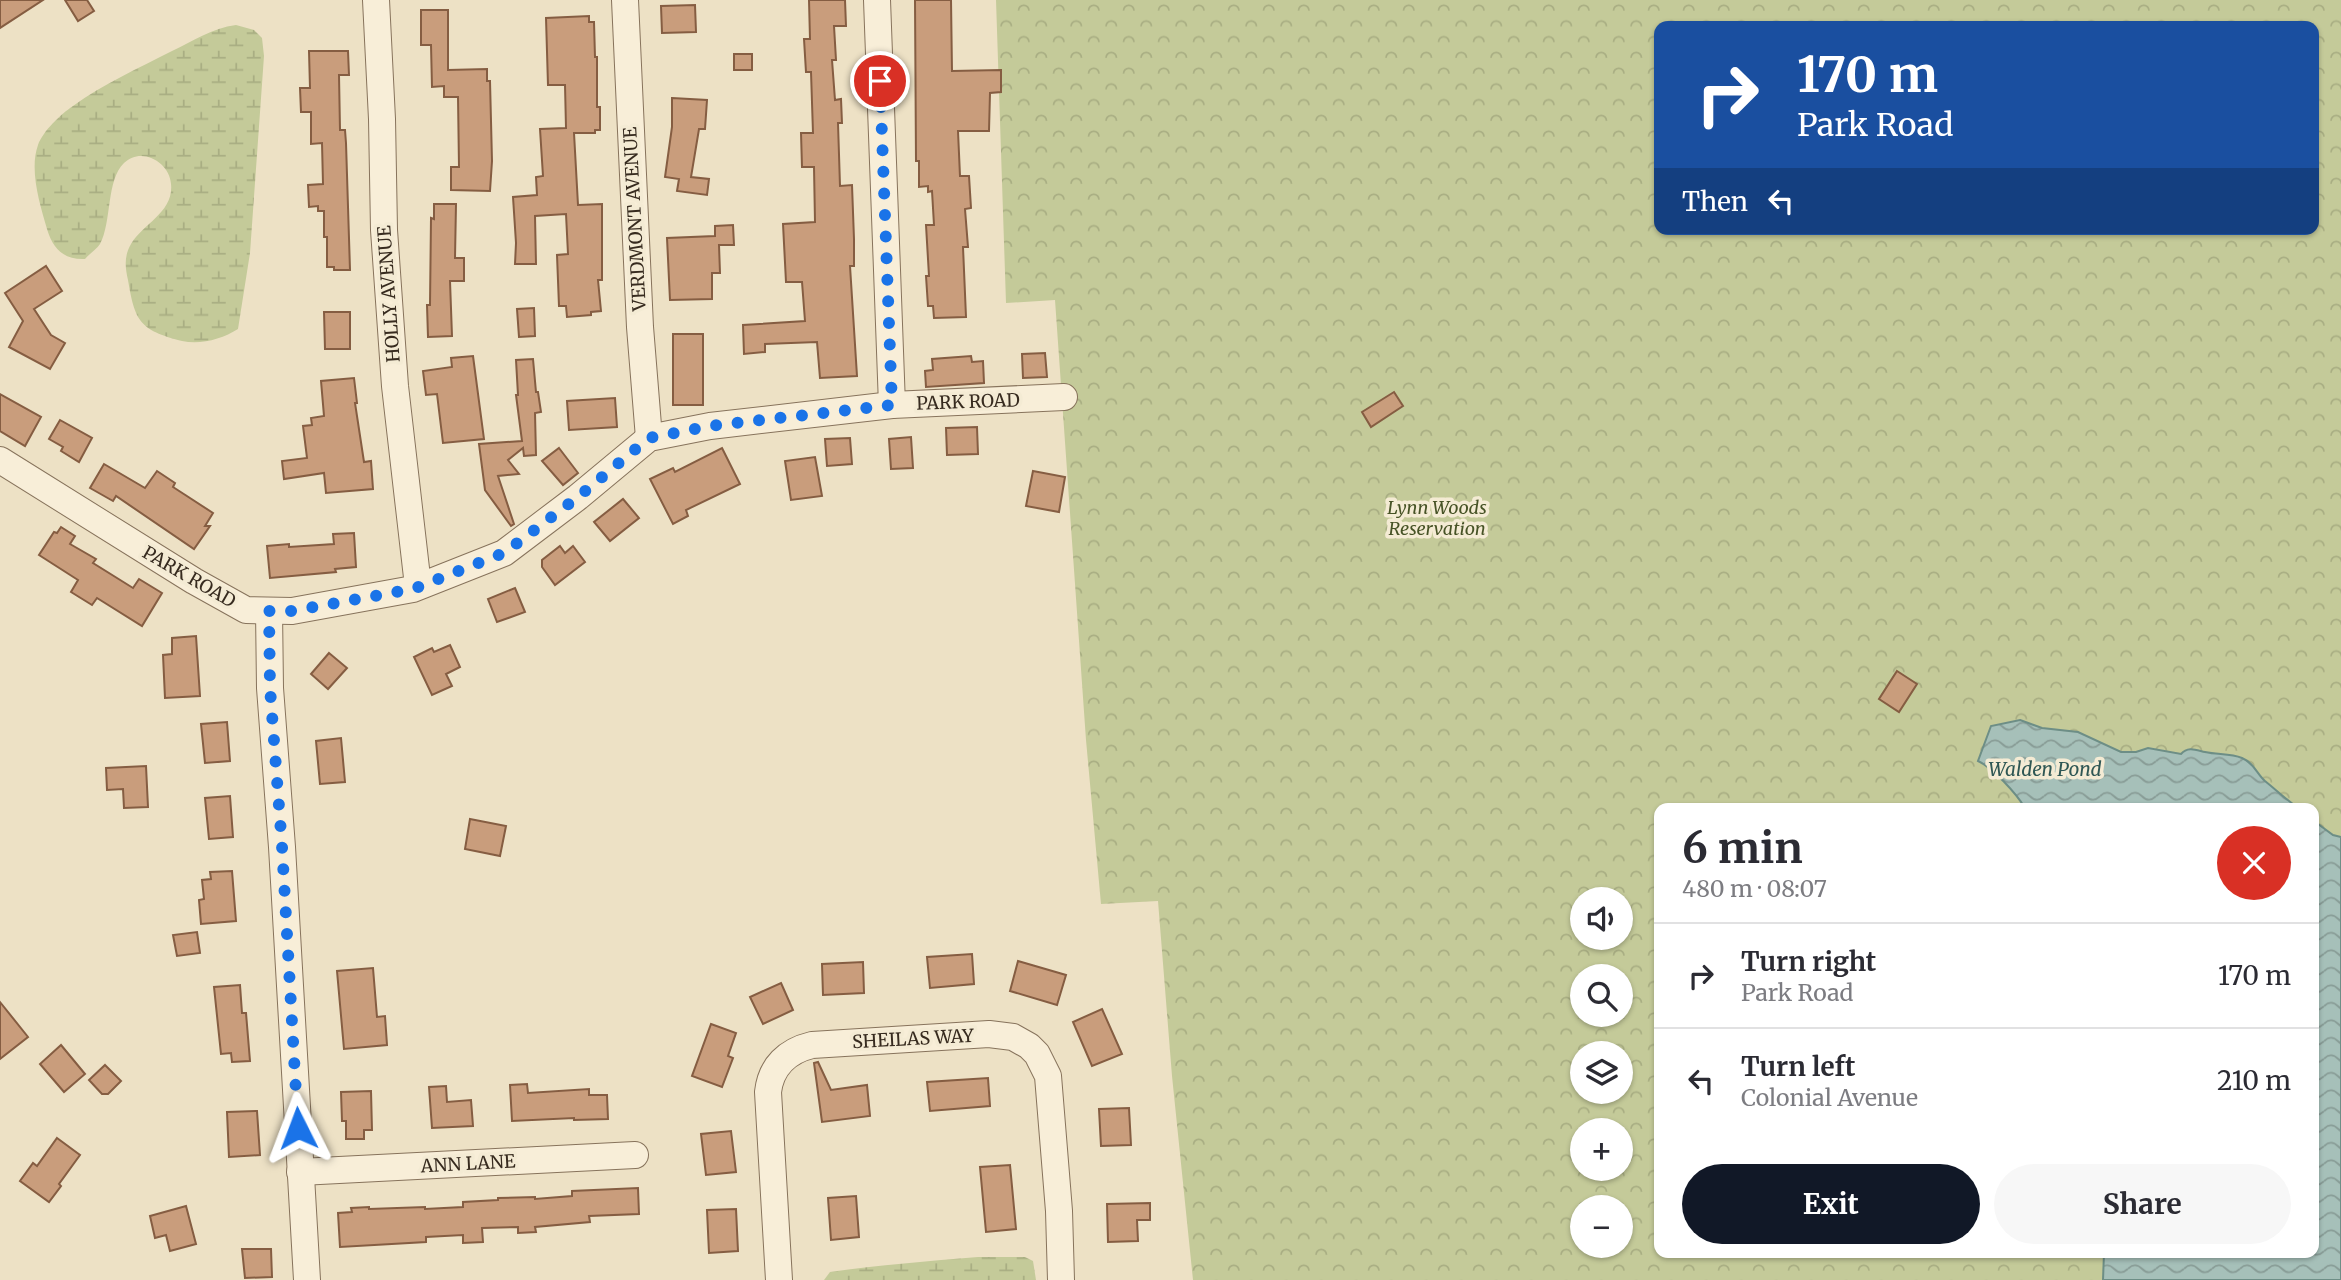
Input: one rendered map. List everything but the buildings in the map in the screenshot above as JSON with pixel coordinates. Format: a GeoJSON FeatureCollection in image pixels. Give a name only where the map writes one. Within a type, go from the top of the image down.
{"type":"FeatureCollection","features":[{"type":"Feature","properties":{"kind":"street","name":"HOLLY AVENUE"},"geometry":{"type":"LineString","coordinates":[[376,0],[385,243],[395,386],[418,586]]}},
{"type":"Feature","properties":{"kind":"street","name":"VERDMONT AVENUE"},"geometry":{"type":"LineString","coordinates":[[625,0],[640,327],[649,438]]}},
{"type":"Feature","properties":{"kind":"street"},"geometry":{"type":"LineString","coordinates":[[877,0],[892,405]]}},
{"type":"Feature","properties":{"kind":"street","name":"PARK ROAD"},"geometry":{"type":"LineString","coordinates":[[0,460],[194,581],[246,610],[292,611],[418,586],[504,553],[578,497],[649,438],[710,426],[892,405],[1064,397]]}},
{"type":"Feature","properties":{"kind":"street"},"geometry":{"type":"LineString","coordinates":[[269,611],[270,688],[282,846],[307,1280]]}},
{"type":"Feature","properties":{"kind":"street","name":"SHEILAS WAY"},"geometry":{"type":"LineString","coordinates":[[779,1280],[768,1092],[771,1076],[780,1060],[789,1053],[812,1045],[989,1034],[1013,1037],[1029,1046],[1037,1054],[1048,1076],[1061,1280]]}},
{"type":"Feature","properties":{"kind":"street","name":"ANN LANE"},"geometry":{"type":"LineString","coordinates":[[300,1172],[635,1155]]}},
{"type":"Feature","properties":{"kind":"green space","name":"Lynn Woods Reservation"},"geometry":{"type":"Polygon","coordinates":[[[996,0],[2341,0],[2341,1280],[1193,1280],[1172,1076],[1158,901],[1101,904],[1086,740],[1055,300],[1006,303],[996,0]]]}},
{"type":"Feature","properties":{"kind":"green space"},"geometry":{"type":"Polygon","coordinates":[[[236,25],[254,30],[262,38],[264,56],[250,253],[238,329],[211,340],[182,341],[156,333],[141,322],[133,305],[126,266],[131,244],[168,202],[171,184],[166,169],[146,156],[131,158],[124,163],[114,180],[100,244],[85,259],[78,259],[60,252],[49,236],[37,187],[36,155],[40,140],[48,129],[85,98],[203,35],[236,25]]]}},
{"type":"Feature","properties":{"kind":"green space"},"geometry":{"type":"Polygon","coordinates":[[[978,1257],[1025,1257],[1033,1261],[1036,1280],[824,1280],[830,1272],[978,1257]]]}},
{"type":"Feature","properties":{"kind":"water","name":"Walden Pond"},"geometry":{"type":"Polygon","coordinates":[[[2020,720],[2042,728],[2078,732],[2121,752],[2136,752],[2148,748],[2181,754],[2192,749],[2237,756],[2250,763],[2265,781],[2292,803],[2022,803],[2004,782],[1978,761],[1991,726],[2020,720]]]}},
{"type":"Feature","properties":{"kind":"water"},"geometry":{"type":"Polygon","coordinates":[[[2319,825],[2333,835],[2341,837],[2341,1280],[2103,1280],[2104,1258],[2319,1258],[2319,825]]]}},
{"type":"Feature","properties":{"kind":"route"},"geometry":{"type":"LineString","coordinates":[[298,1128],[270,688],[269,611],[292,611],[413,589],[504,553],[578,497],[649,438],[710,426],[892,405],[880,81]]}}]}
